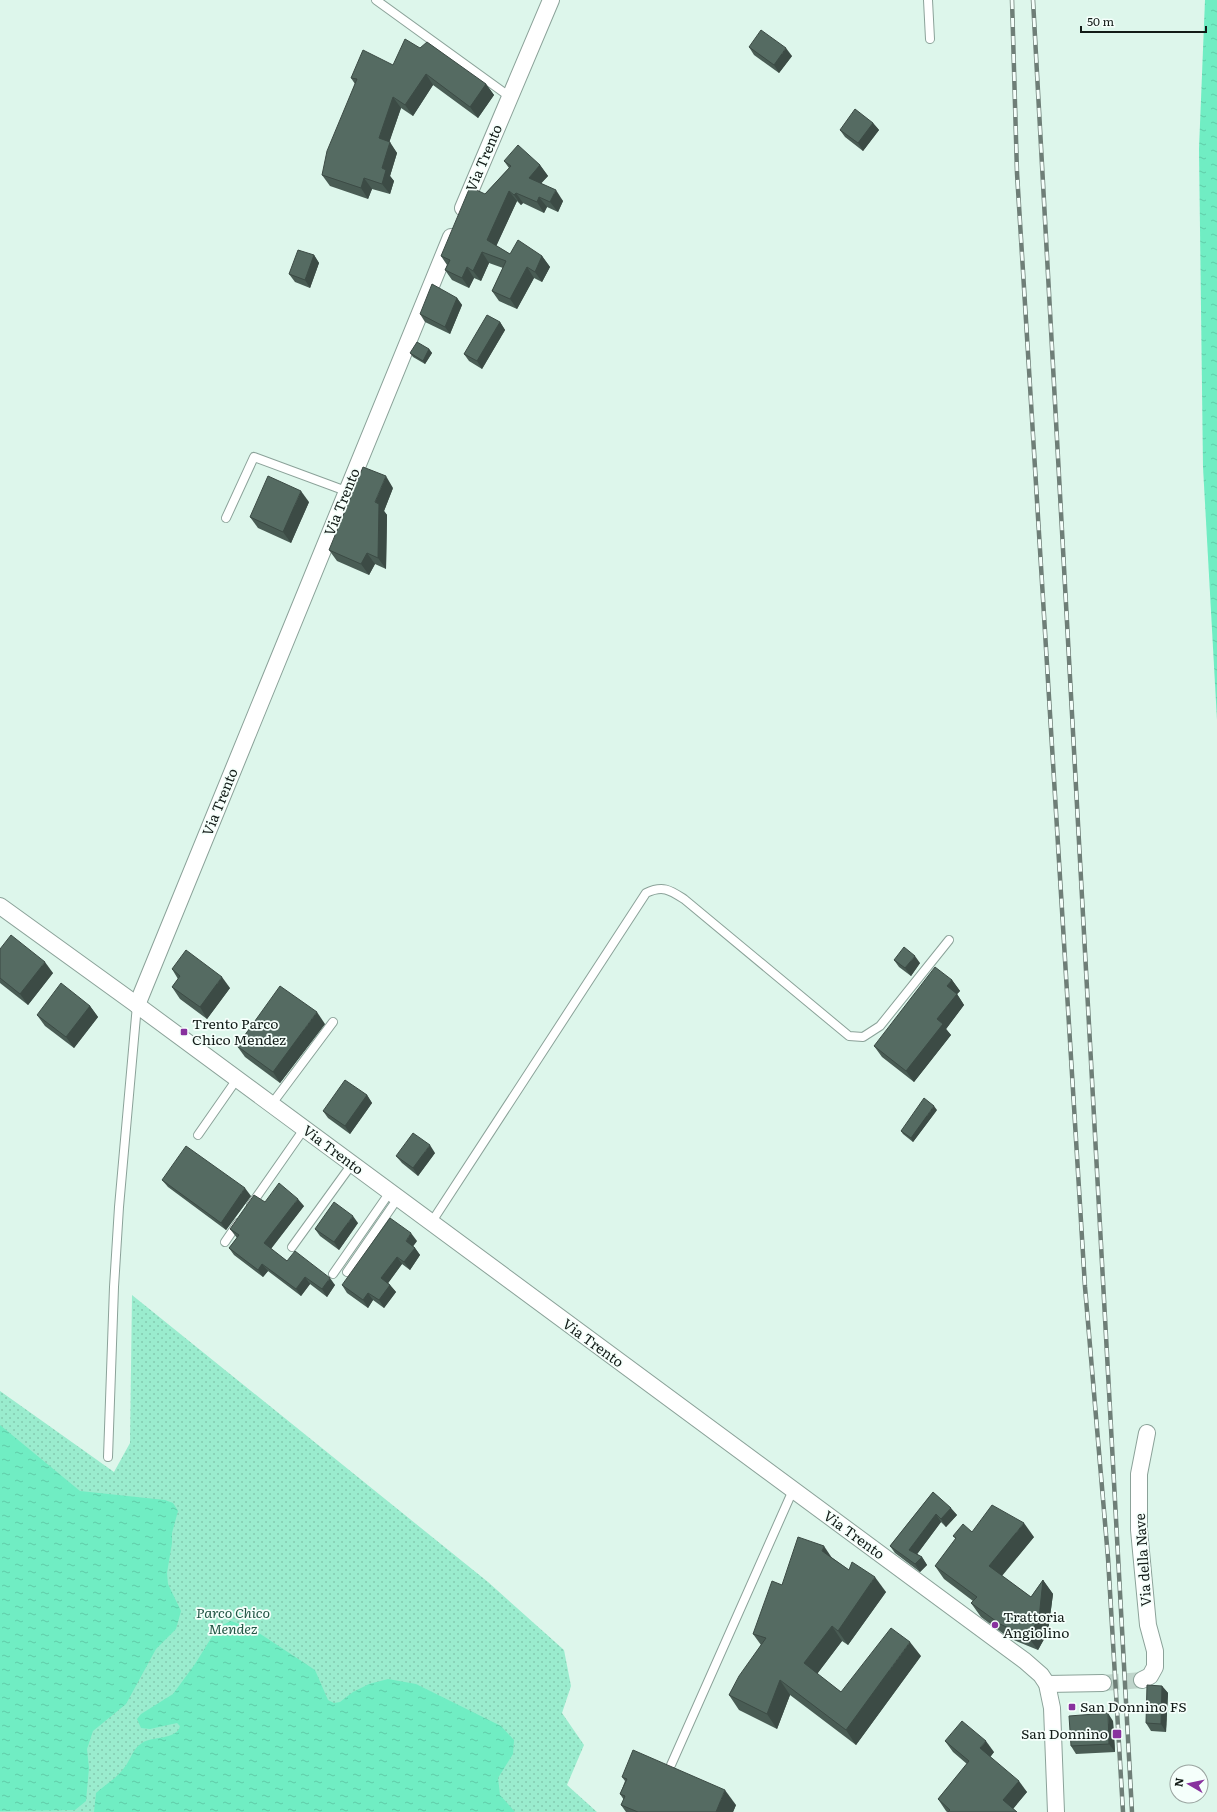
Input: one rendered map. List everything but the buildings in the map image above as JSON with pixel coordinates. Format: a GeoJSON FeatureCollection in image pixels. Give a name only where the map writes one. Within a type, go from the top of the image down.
{"type":"FeatureCollection","features":[{"type":"Feature","properties":{"kind":"street","name":"Via Trento"},"geometry":{"type":"LineString","coordinates":[[137,1005],[429,287],[551,0]]}},
{"type":"Feature","properties":{"kind":"street","name":"Via Trento"},"geometry":{"type":"LineString","coordinates":[[0,906],[137,1005],[1025,1661],[1047,1684]]}},
{"type":"Feature","properties":{"kind":"street","name":"Via della Nave"},"geometry":{"type":"LineString","coordinates":[[1142,1680],[1150,1676],[1155,1667],[1155,1651],[1148,1625],[1138,1530],[1139,1474],[1147,1433]]}},
{"type":"Feature","properties":{"kind":"street"},"geometry":{"type":"LineString","coordinates":[[1056,1812],[1052,1708],[1047,1684],[1103,1683]]}},
{"type":"Feature","properties":{"kind":"lane"},"geometry":{"type":"LineString","coordinates":[[376,0],[510,96]]}},
{"type":"Feature","properties":{"kind":"lane"},"geometry":{"type":"LineString","coordinates":[[928,0],[930,39]]}},
{"type":"Feature","properties":{"kind":"lane"},"geometry":{"type":"LineString","coordinates":[[226,518],[254,457],[346,491]]}},
{"type":"Feature","properties":{"kind":"lane"},"geometry":{"type":"LineString","coordinates":[[431,1223],[646,893],[656,888],[669,890],[684,899],[849,1036],[863,1037],[880,1026],[949,940]]}},
{"type":"Feature","properties":{"kind":"lane"},"geometry":{"type":"LineString","coordinates":[[108,1457],[118,1214],[137,1005]]}},
{"type":"Feature","properties":{"kind":"lane"},"geometry":{"type":"LineString","coordinates":[[272,1105],[333,1022]]}},
{"type":"Feature","properties":{"kind":"lane"},"geometry":{"type":"LineString","coordinates":[[198,1135],[237,1079]]}},
{"type":"Feature","properties":{"kind":"lane"},"geometry":{"type":"LineString","coordinates":[[225,1242],[304,1129]]}},
{"type":"Feature","properties":{"kind":"lane"},"geometry":{"type":"LineString","coordinates":[[292,1247],[352,1164]]}},
{"type":"Feature","properties":{"kind":"lane"},"geometry":{"type":"LineString","coordinates":[[347,1272],[394,1195]]}},
{"type":"Feature","properties":{"kind":"lane"},"geometry":{"type":"LineString","coordinates":[[333,1274],[394,1195]]}},
{"type":"Feature","properties":{"kind":"lane"},"geometry":{"type":"LineString","coordinates":[[671,1765],[793,1490]]}},
{"type":"Feature","properties":{"kind":"green space","name":"Parco Chico Mendez"},"geometry":{"type":"Polygon","coordinates":[[[132,1295],[488,1582],[564,1650],[571,1686],[562,1713],[584,1745],[567,1785],[597,1812],[0,1812],[0,1391],[114,1472],[130,1443],[132,1295]]]}},
{"type":"Feature","properties":{"kind":"water"},"geometry":{"type":"Polygon","coordinates":[[[1205,0],[1217,0],[1217,720],[1203,467],[1199,149],[1205,0]]]}},
{"type":"Feature","properties":{"kind":"water"},"geometry":{"type":"Polygon","coordinates":[[[0,1425],[80,1491],[165,1500],[173,1503],[178,1511],[172,1533],[172,1543],[167,1573],[168,1584],[181,1611],[176,1629],[156,1649],[126,1704],[93,1731],[87,1749],[89,1768],[86,1801],[75,1810],[0,1811],[0,1425]]]}},
{"type":"Feature","properties":{"kind":"water"},"geometry":{"type":"Polygon","coordinates":[[[231,1621],[253,1629],[315,1670],[328,1700],[334,1703],[340,1702],[353,1692],[369,1684],[388,1679],[416,1684],[501,1726],[514,1740],[513,1754],[498,1778],[500,1795],[515,1812],[94,1812],[96,1793],[121,1772],[139,1745],[146,1741],[169,1736],[178,1730],[180,1726],[177,1723],[150,1729],[141,1728],[137,1719],[141,1714],[173,1694],[195,1664],[218,1627],[231,1621]]]}},
{"type":"Feature","properties":{"kind":"tunnel"},"geometry":{"type":"LineString","coordinates":[[1103,1683],[1142,1680]]}},
{"type":"Feature","properties":{"kind":"railway"},"geometry":{"type":"LineString","coordinates":[[1012,0],[1017,173],[1085,1287],[1108,1558],[1123,1812]]}},
{"type":"Feature","properties":{"kind":"railway"},"geometry":{"type":"LineString","coordinates":[[1033,0],[1132,1812]]}},
{"type":"Feature","properties":{"kind":"place","name":"Trento Parco Chico Mendez"},"geometry":{"type":"Point","coordinates":[184,1032]}},
{"type":"Feature","properties":{"kind":"place","name":"Trattoria Angiolino"},"geometry":{"type":"Point","coordinates":[995,1625]}},
{"type":"Feature","properties":{"kind":"place","name":"San Donnino FS"},"geometry":{"type":"Point","coordinates":[1072,1707]}},
{"type":"Feature","properties":{"kind":"place","name":"San Donnino"},"geometry":{"type":"Point","coordinates":[1117,1734]}}]}
